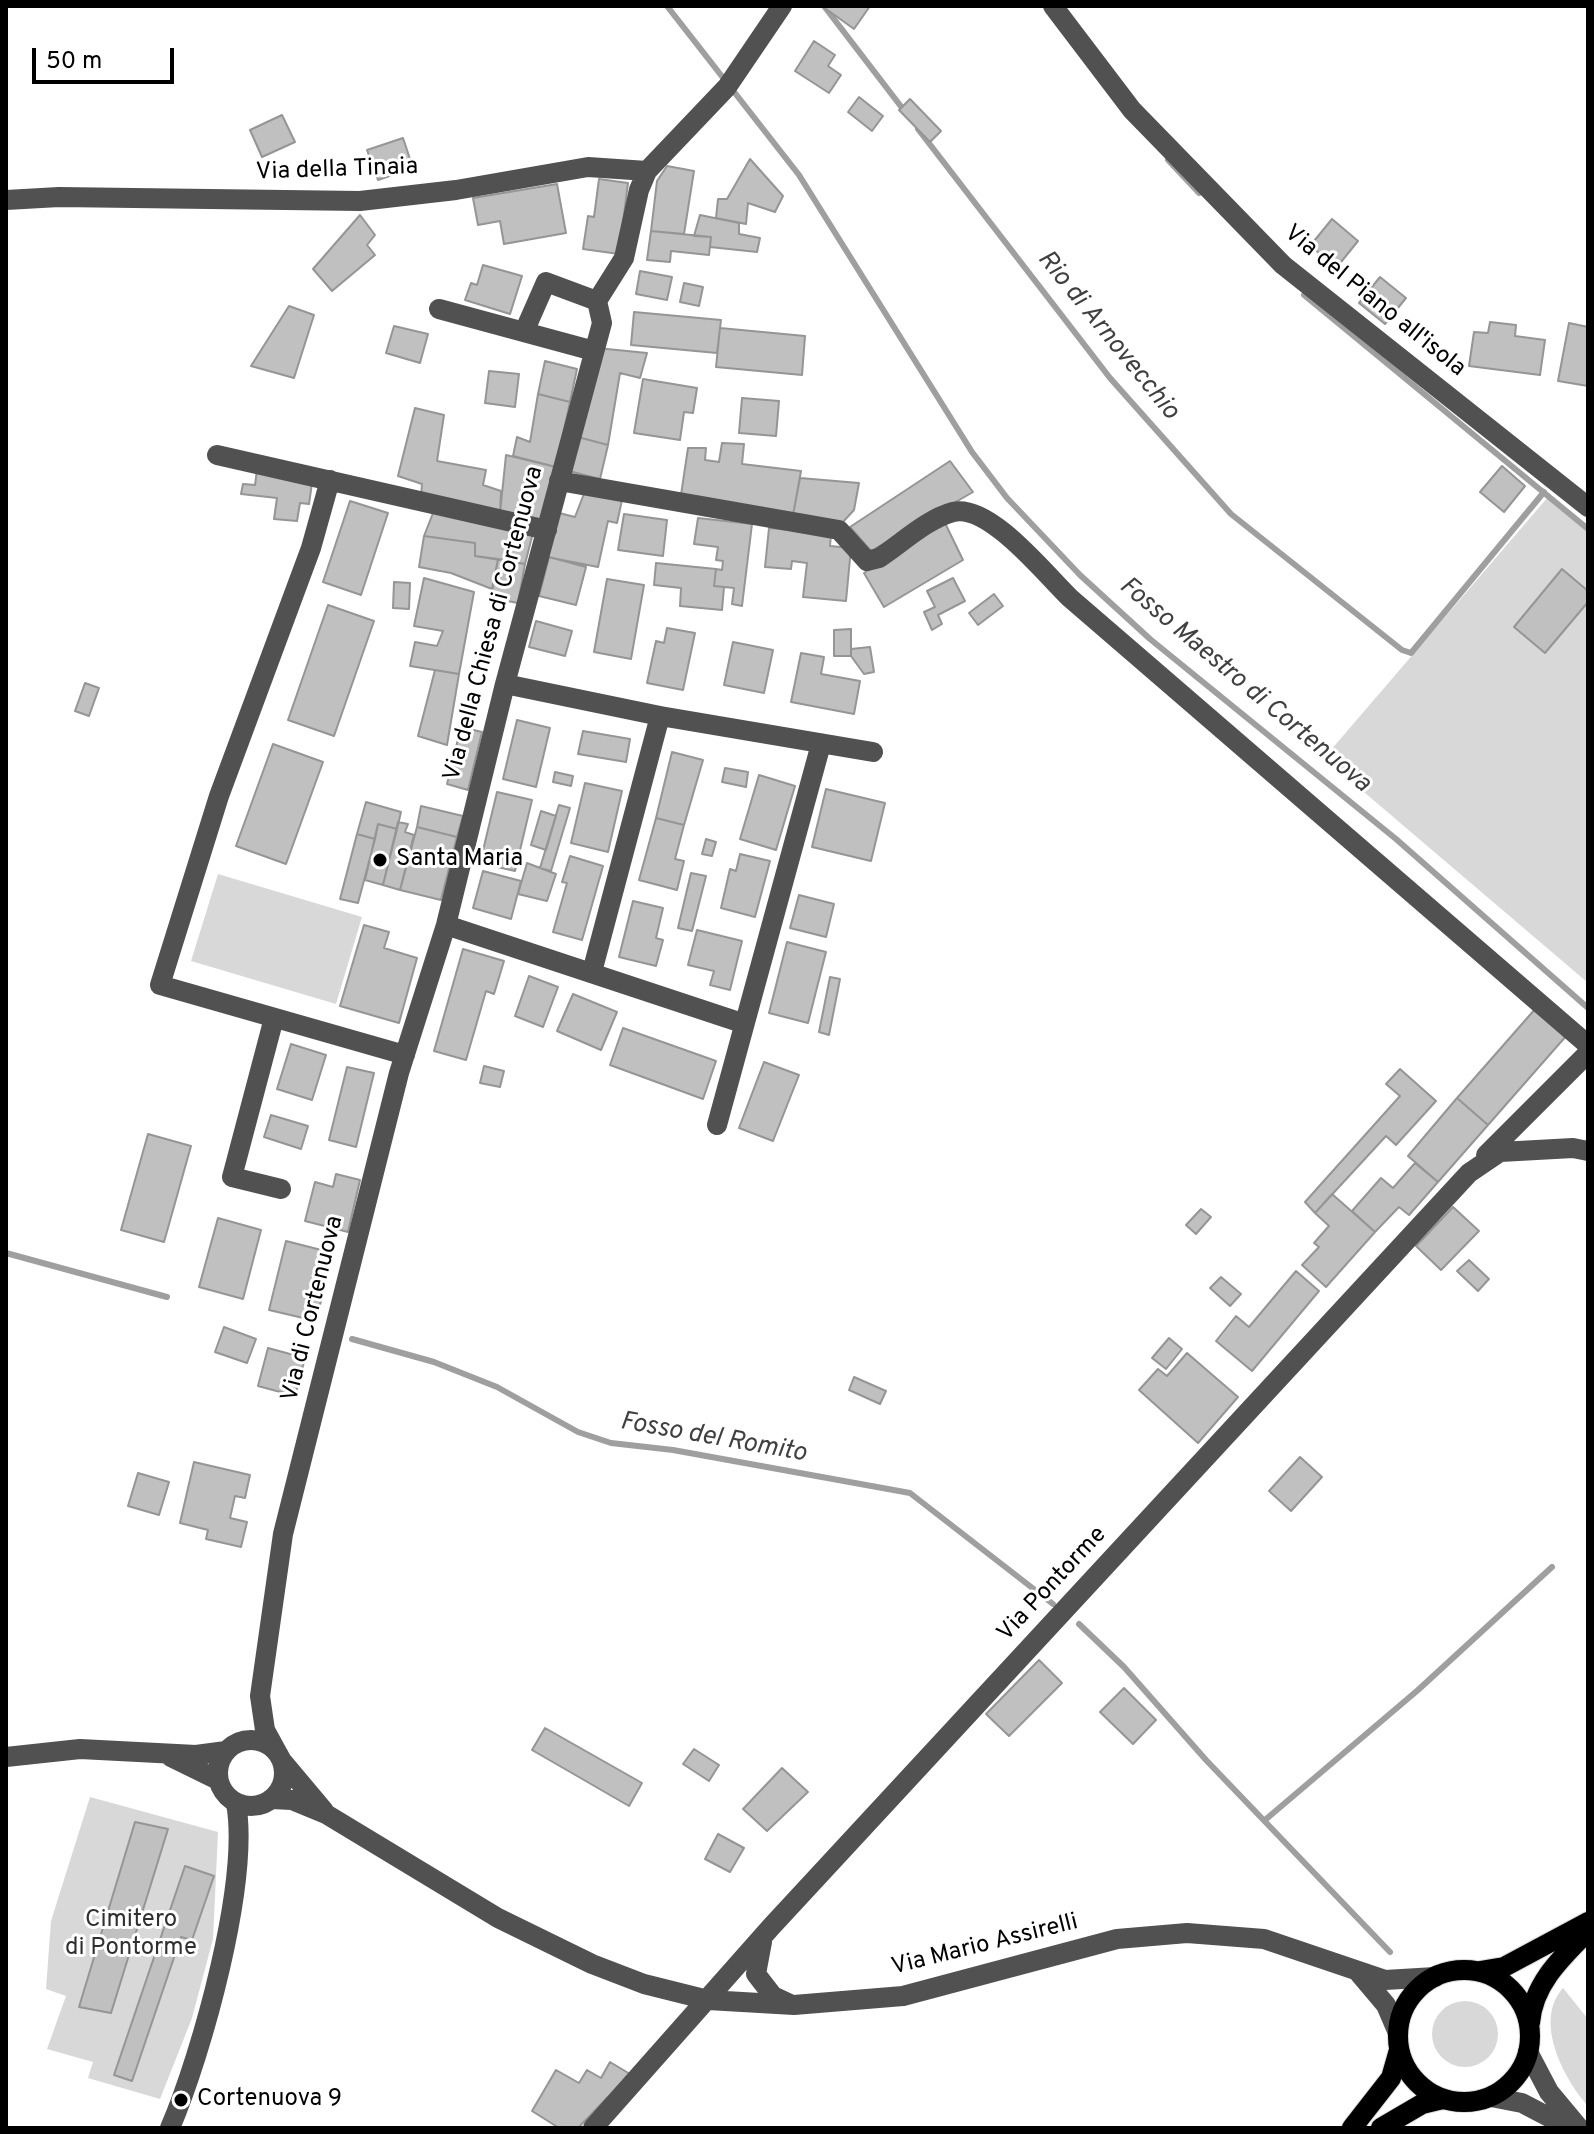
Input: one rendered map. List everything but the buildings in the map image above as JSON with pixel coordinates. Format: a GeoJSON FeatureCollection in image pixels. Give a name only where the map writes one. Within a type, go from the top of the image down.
{"type":"FeatureCollection","features":[{"type":"Feature","properties":{"kind":"main road"},"geometry":{"type":"LineString","coordinates":[[1352,2128],[1391,2078],[1409,1999],[1435,1977],[1456,1970],[1504,1967],[1588,1922]]}},
{"type":"Feature","properties":{"kind":"main road"},"geometry":{"type":"LineString","coordinates":[[1381,2128],[1422,2104],[1443,2099],[1475,2101],[1491,2097],[1508,2086],[1520,2071],[1528,2052],[1531,2009],[1542,1984],[1588,1931]]}},
{"type":"Feature","properties":{"kind":"main road"},"geometry":{"type":"LineString","coordinates":[[1477,1971],[1497,1979],[1514,1992],[1525,2010],[1530,2031]]}},
{"type":"Feature","properties":{"kind":"main road"},"geometry":{"type":"LineString","coordinates":[[1398,2042],[1414,2081],[1443,2099]]}},
{"type":"Feature","properties":{"kind":"street"},"geometry":{"type":"LineString","coordinates":[[524,332],[546,282],[597,301],[624,258],[639,190],[647,171],[731,82],[782,6]]}},
{"type":"Feature","properties":{"kind":"street","name":"Via del Piano all'isola"},"geometry":{"type":"LineString","coordinates":[[1053,6],[1132,110],[1283,265],[1588,507]]}},
{"type":"Feature","properties":{"kind":"street","name":"Via della Tinaia"},"geometry":{"type":"LineString","coordinates":[[6,200],[59,197],[360,201],[456,190],[588,167],[647,171]]}},
{"type":"Feature","properties":{"kind":"street","name":"Via della Chiesa di Cortenuova"},"geometry":{"type":"LineString","coordinates":[[444,932],[505,684],[602,323],[597,301]]}},
{"type":"Feature","properties":{"kind":"street"},"geometry":{"type":"LineString","coordinates":[[439,309],[594,351]]}},
{"type":"Feature","properties":{"kind":"street"},"geometry":{"type":"LineString","coordinates":[[217,455],[547,530]]}},
{"type":"Feature","properties":{"kind":"street"},"geometry":{"type":"LineString","coordinates":[[330,480],[311,548],[219,796],[160,985],[405,1055]]}},
{"type":"Feature","properties":{"kind":"street"},"geometry":{"type":"LineString","coordinates":[[559,481],[839,530],[867,561],[879,558],[941,517],[957,511],[972,511],[995,524],[1070,598],[1588,1045]]}},
{"type":"Feature","properties":{"kind":"street"},"geometry":{"type":"LineString","coordinates":[[505,684],[660,716],[873,752]]}},
{"type":"Feature","properties":{"kind":"street"},"geometry":{"type":"LineString","coordinates":[[592,972],[660,716]]}},
{"type":"Feature","properties":{"kind":"street"},"geometry":{"type":"LineString","coordinates":[[717,1125],[742,1023],[821,744]]}},
{"type":"Feature","properties":{"kind":"street"},"geometry":{"type":"LineString","coordinates":[[444,932],[592,972],[742,1023]]}},
{"type":"Feature","properties":{"kind":"street","name":"Via di Cortenuova"},"geometry":{"type":"LineString","coordinates":[[326,1814],[280,1756],[265,1730],[260,1696],[283,1534],[405,1055],[444,932]]}},
{"type":"Feature","properties":{"kind":"street"},"geometry":{"type":"LineString","coordinates":[[274,1018],[232,1177],[281,1189]]}},
{"type":"Feature","properties":{"kind":"street"},"geometry":{"type":"LineString","coordinates":[[1469,1173],[1588,1053]]}},
{"type":"Feature","properties":{"kind":"street","name":"Via Pontorme"},"geometry":{"type":"LineString","coordinates":[[593,2128],[764,1934],[1469,1173],[1500,1152],[1573,1148],[1588,1151]]}},
{"type":"Feature","properties":{"kind":"street","name":"Via di Cortenuova"},"geometry":{"type":"LineString","coordinates":[[218,1780],[217,1770],[260,1696]]}},
{"type":"Feature","properties":{"kind":"street"},"geometry":{"type":"LineString","coordinates":[[6,1757],[80,1749],[196,1755],[257,1740],[280,1756],[283,1781],[241,1829]]}},
{"type":"Feature","properties":{"kind":"street"},"geometry":{"type":"LineString","coordinates":[[163,1754],[218,1780],[222,1790],[236,1803],[241,1829],[225,1945],[170,2128]]}},
{"type":"Feature","properties":{"kind":"street"},"geometry":{"type":"LineString","coordinates":[[236,1803],[292,1800],[326,1814]]}},
{"type":"Feature","properties":{"kind":"street","name":"Via Mario Assirelli"},"geometry":{"type":"LineString","coordinates":[[326,1814],[447,1889],[532,1936],[644,1984],[708,2000],[794,2005],[903,1996],[962,1983],[1117,1939],[1152,1935],[1235,1935],[1264,1939],[1321,1955],[1359,1973]]}},
{"type":"Feature","properties":{"kind":"street"},"geometry":{"type":"LineString","coordinates":[[764,1934],[756,1974],[773,1996],[794,2005]]}},
{"type":"Feature","properties":{"kind":"street"},"geometry":{"type":"LineString","coordinates":[[1359,1973],[1400,1981],[1435,1977]]}},
{"type":"Feature","properties":{"kind":"street"},"geometry":{"type":"LineString","coordinates":[[1359,1973],[1386,2005],[1398,2042]]}},
{"type":"Feature","properties":{"kind":"street"},"geometry":{"type":"LineString","coordinates":[[1528,2052],[1549,2092],[1579,2128]]}},
{"type":"Feature","properties":{"kind":"street"},"geometry":{"type":"LineString","coordinates":[[1491,2097],[1522,2103],[1570,2128]]}},
{"type":"Feature","properties":{"kind":"green space"},"geometry":{"type":"Polygon","coordinates":[[[1548,497],[1588,531],[1587,982],[1324,758],[1548,497]]]}},
{"type":"Feature","properties":{"kind":"green space"},"geometry":{"type":"Polygon","coordinates":[[[218,874],[362,917],[336,1004],[191,961],[218,874]]]}},
{"type":"Feature","properties":{"kind":"green space","name":"Cimitero di Pontorme"},"geometry":{"type":"Polygon","coordinates":[[[90,1797],[218,1832],[213,1939],[192,2018],[160,2099],[88,2078],[93,2062],[47,2049],[66,1996],[46,1989],[51,1921],[90,1797]]]}},
{"type":"Feature","properties":{"kind":"green space"},"geometry":{"type":"Polygon","coordinates":[[[1563,1988],[1588,2019],[1588,2106],[1562,2066],[1551,2033],[1554,2001],[1563,1988]]]}},
{"type":"Feature","properties":{"kind":"green space"},"geometry":{"type":"Polygon","coordinates":[[[1465,2001],[1478,2004],[1488,2011],[1495,2021],[1498,2034],[1495,2047],[1488,2057],[1478,2064],[1465,2067],[1452,2064],[1442,2057],[1435,2047],[1432,2034],[1435,2021],[1442,2011],[1452,2004],[1465,2001]]]}},
{"type":"Feature","properties":{"kind":"waterway","name":"Fosso Maestro di Cortenuova"},"geometry":{"type":"LineString","coordinates":[[667,6],[799,175],[972,452],[1007,498],[1080,575],[1150,639],[1396,839],[1588,1008]]}},
{"type":"Feature","properties":{"kind":"waterway","name":"Rio di Arnovecchio"},"geometry":{"type":"LineString","coordinates":[[824,6],[906,113]]}},
{"type":"Feature","properties":{"kind":"waterway","name":"Rio di Arnovecchio"},"geometry":{"type":"LineString","coordinates":[[918,129],[1110,378],[1231,514],[1402,650],[1411,653],[1544,492]]}},
{"type":"Feature","properties":{"kind":"waterway"},"geometry":{"type":"LineString","coordinates":[[1168,160],[1199,193]]}},
{"type":"Feature","properties":{"kind":"waterway"},"geometry":{"type":"LineString","coordinates":[[1304,295],[1588,529]]}},
{"type":"Feature","properties":{"kind":"waterway","name":"Fosso del Romito"},"geometry":{"type":"LineString","coordinates":[[6,1253],[167,1297]]}},
{"type":"Feature","properties":{"kind":"waterway","name":"Fosso del Romito"},"geometry":{"type":"LineString","coordinates":[[352,1339],[434,1362],[497,1387],[578,1432],[611,1443],[673,1450],[910,1493],[1053,1604]]}},
{"type":"Feature","properties":{"kind":"waterway"},"geometry":{"type":"LineString","coordinates":[[1265,1820],[1418,1690],[1552,1567]]}},
{"type":"Feature","properties":{"kind":"waterway"},"geometry":{"type":"LineString","coordinates":[[1079,1624],[1124,1667],[1206,1760],[1390,1952]]}},
{"type":"Feature","properties":{"kind":"place","name":"Santa Maria"},"geometry":{"type":"Point","coordinates":[380,860]}},
{"type":"Feature","properties":{"kind":"place","name":"Cortenuova 9"},"geometry":{"type":"Point","coordinates":[181,2100]}}]}
